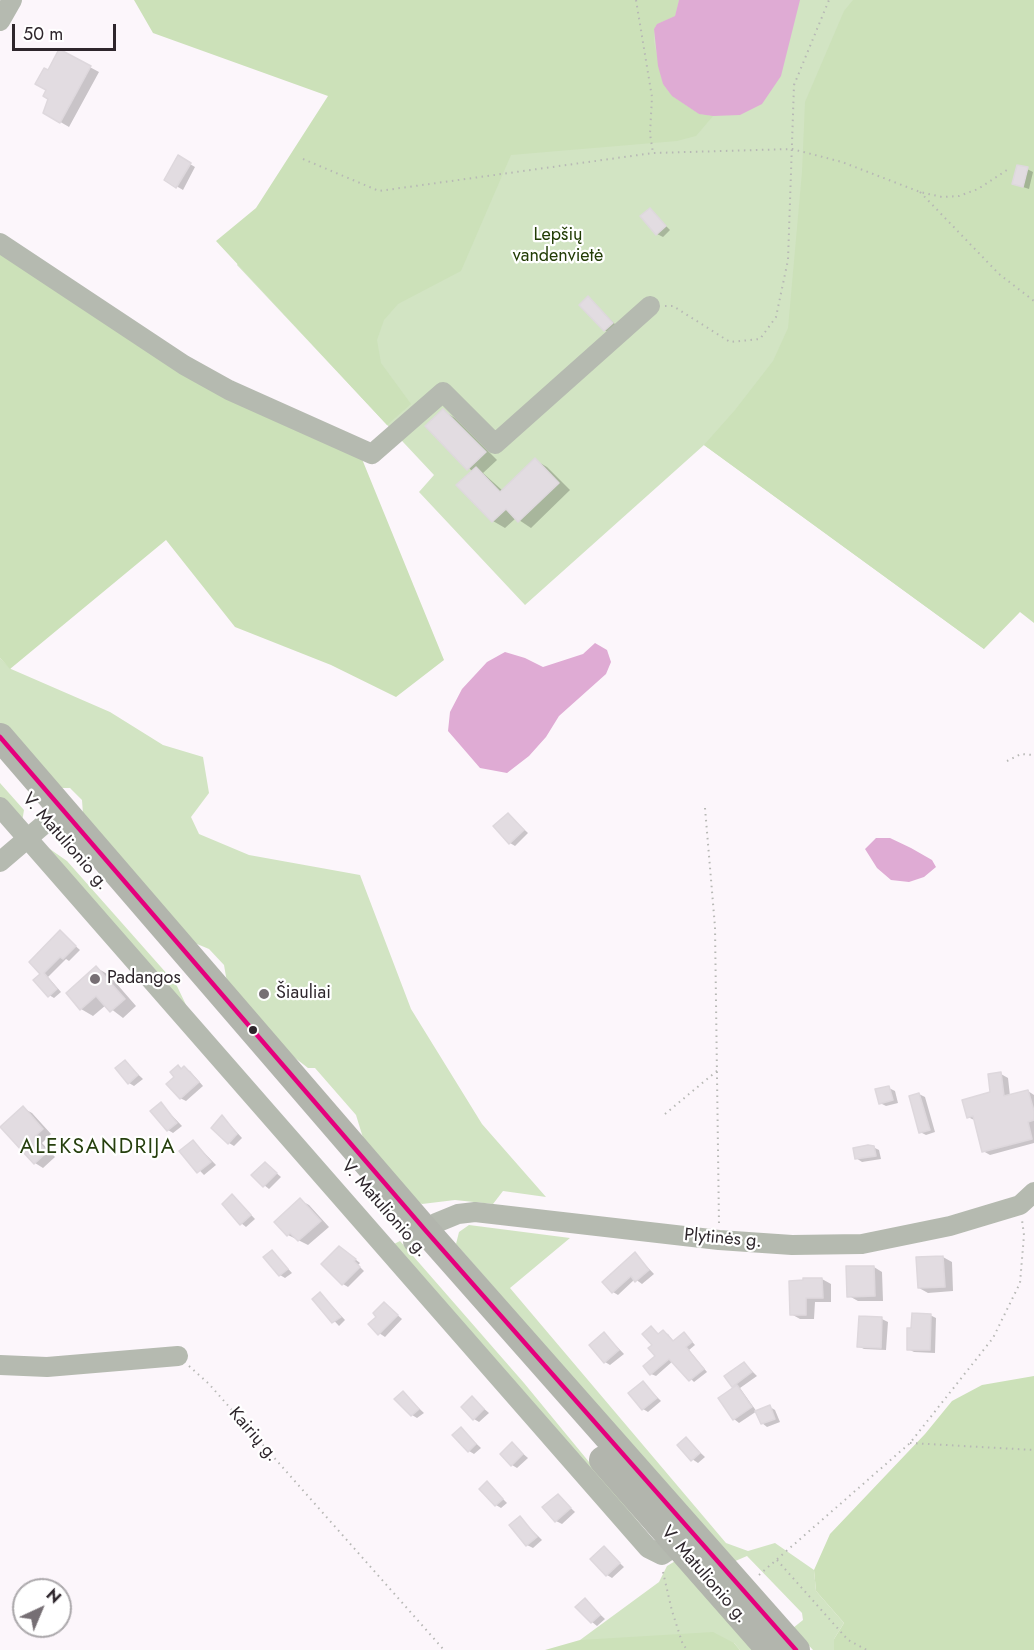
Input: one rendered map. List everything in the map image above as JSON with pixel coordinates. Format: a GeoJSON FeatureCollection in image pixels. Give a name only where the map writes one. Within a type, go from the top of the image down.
{"type":"FeatureCollection","features":[{"type":"Feature","properties":{"kind":"highway","name":"V. Matulionio g."},"geometry":{"type":"LineString","coordinates":[[0,737],[46,823]]}},
{"type":"Feature","properties":{"kind":"highway","name":"V. Matulionio g."},"geometry":{"type":"LineString","coordinates":[[0,767],[46,823],[419,1237],[796,1650]]}},
{"type":"Feature","properties":{"kind":"highway","name":"V. Matulionio g."},"geometry":{"type":"LineString","coordinates":[[419,1237],[670,1550],[770,1650]]}},
{"type":"Feature","properties":{"kind":"street"},"geometry":{"type":"LineString","coordinates":[[0,21],[12,0]]}},
{"type":"Feature","properties":{"kind":"street"},"geometry":{"type":"LineString","coordinates":[[0,243],[184,365],[229,390],[372,454],[443,392],[495,444],[650,306]]}},
{"type":"Feature","properties":{"kind":"street"},"geometry":{"type":"LineString","coordinates":[[0,807],[46,823],[648,1548],[670,1550]]}},
{"type":"Feature","properties":{"kind":"street"},"geometry":{"type":"LineString","coordinates":[[0,862],[46,823]]}},
{"type":"Feature","properties":{"kind":"street","name":"Plytinės g."},"geometry":{"type":"LineString","coordinates":[[419,1237],[443,1219],[475,1212],[719,1240],[792,1245],[862,1244],[950,1226],[1029,1199]]}},
{"type":"Feature","properties":{"kind":"street"},"geometry":{"type":"LineString","coordinates":[[0,1365],[47,1366],[177,1356]]}},
{"type":"Feature","properties":{"kind":"path"},"geometry":{"type":"LineString","coordinates":[[636,0],[652,97],[652,153]]}},
{"type":"Feature","properties":{"kind":"path"},"geometry":{"type":"LineString","coordinates":[[650,306],[673,306],[730,342],[760,339],[776,317],[788,260],[794,85],[830,0]]}},
{"type":"Feature","properties":{"kind":"path"},"geometry":{"type":"LineString","coordinates":[[303,159],[379,191],[652,153],[792,149],[842,162],[920,192],[942,197],[959,196],[978,189],[1007,170]]}},
{"type":"Feature","properties":{"kind":"path"},"geometry":{"type":"LineString","coordinates":[[920,192],[999,274],[1034,301]]}},
{"type":"Feature","properties":{"kind":"path"},"geometry":{"type":"LineString","coordinates":[[1007,761],[1021,754],[1034,755]]}},
{"type":"Feature","properties":{"kind":"path"},"geometry":{"type":"LineString","coordinates":[[705,808],[715,927],[719,1240]]}},
{"type":"Feature","properties":{"kind":"path"},"geometry":{"type":"LineString","coordinates":[[665,1114],[718,1070]]}},
{"type":"Feature","properties":{"kind":"path"},"geometry":{"type":"LineString","coordinates":[[757,1577],[910,1443],[993,1338],[1020,1283],[1029,1199]]}},
{"type":"Feature","properties":{"kind":"path","name":"Kairių g."},"geometry":{"type":"LineString","coordinates":[[177,1356],[209,1384],[444,1650]]}},
{"type":"Feature","properties":{"kind":"path"},"geometry":{"type":"LineString","coordinates":[[910,1443],[1034,1450]]}},
{"type":"Feature","properties":{"kind":"path"},"geometry":{"type":"LineString","coordinates":[[670,1550],[664,1582],[683,1645],[688,1650]]}},
{"type":"Feature","properties":{"kind":"path"},"geometry":{"type":"LineString","coordinates":[[777,1560],[848,1640],[867,1650]]}},
{"type":"Feature","properties":{"kind":"green space"},"geometry":{"type":"Polygon","coordinates":[[[134,0],[679,0],[675,16],[657,24],[654,29],[654,42],[663,84],[672,96],[699,114],[713,116],[696,136],[677,141],[511,155],[461,271],[398,304],[384,320],[377,340],[381,363],[411,404],[387,425],[216,241],[256,208],[328,96],[153,33],[134,0]]]}},
{"type":"Feature","properties":{"kind":"green space","name":"Lepšių vandenvietė"},"geometry":{"type":"Polygon","coordinates":[[[178,0],[1034,0],[984,649],[704,445],[525,605],[419,492],[434,475],[237,265],[337,94],[178,0]]]}},
{"type":"Feature","properties":{"kind":"green space"},"geometry":{"type":"Polygon","coordinates":[[[853,0],[1034,0],[1034,623],[1020,612],[984,649],[704,445],[773,361],[788,328],[802,172],[805,102],[844,11],[853,0]]]}},
{"type":"Feature","properties":{"kind":"green space"},"geometry":{"type":"Polygon","coordinates":[[[0,252],[362,459],[444,660],[396,697],[331,665],[235,627],[166,540],[10,669],[0,658],[0,252]]]}},
{"type":"Feature","properties":{"kind":"green space"},"geometry":{"type":"Polygon","coordinates":[[[0,658],[11,669],[110,712],[163,745],[203,757],[209,793],[191,817],[199,834],[249,855],[360,875],[411,1009],[482,1124],[546,1197],[503,1191],[493,1204],[455,1200],[422,1204],[416,1201],[364,1141],[356,1115],[315,1068],[308,1068],[281,1047],[228,988],[224,965],[209,949],[185,939],[83,814],[82,800],[70,788],[60,788],[0,725],[0,658]]]}},
{"type":"Feature","properties":{"kind":"green space"},"geometry":{"type":"Polygon","coordinates":[[[0,783],[24,810],[22,822],[0,801],[0,783]]]}},
{"type":"Feature","properties":{"kind":"green space"},"geometry":{"type":"Polygon","coordinates":[[[47,847],[67,861],[176,984],[187,1007],[47,847]]]}},
{"type":"Feature","properties":{"kind":"green space"},"geometry":{"type":"Polygon","coordinates":[[[469,1225],[570,1238],[510,1288],[726,1543],[748,1551],[775,1543],[814,1570],[816,1591],[844,1623],[834,1639],[834,1650],[813,1650],[793,1628],[803,1620],[802,1613],[747,1556],[733,1562],[456,1244],[459,1232],[469,1225]]]}},
{"type":"Feature","properties":{"kind":"green space"},"geometry":{"type":"Polygon","coordinates":[[[400,1241],[524,1383],[650,1536],[392,1245],[400,1241]]]}},
{"type":"Feature","properties":{"kind":"green space"},"geometry":{"type":"Polygon","coordinates":[[[1034,1376],[1034,1650],[834,1650],[834,1639],[844,1623],[816,1591],[814,1570],[830,1534],[925,1434],[952,1401],[982,1385],[1034,1376]]]}},
{"type":"Feature","properties":{"kind":"green space"},"geometry":{"type":"Polygon","coordinates":[[[677,1560],[756,1650],[740,1650],[734,1643],[580,1640],[659,1582],[667,1566],[677,1560]]]}},
{"type":"Feature","properties":{"kind":"green space"},"geometry":{"type":"Polygon","coordinates":[[[713,1632],[734,1643],[740,1650],[545,1650],[580,1640],[713,1632]]]}},
{"type":"Feature","properties":{"kind":"shaded area"},"geometry":{"type":"Polygon","coordinates":[[[679,0],[800,0],[781,76],[762,104],[740,115],[713,116],[699,114],[672,96],[663,84],[658,66],[654,29],[657,24],[675,16],[679,0]]]}},
{"type":"Feature","properties":{"kind":"shaded area"},"geometry":{"type":"Polygon","coordinates":[[[595,643],[607,650],[611,662],[606,674],[559,716],[546,737],[529,756],[507,773],[480,768],[448,731],[450,712],[462,689],[487,662],[505,652],[543,667],[583,654],[595,643]]]}},
{"type":"Feature","properties":{"kind":"shaded area"},"geometry":{"type":"Polygon","coordinates":[[[876,838],[890,838],[911,848],[932,860],[936,867],[924,877],[909,882],[891,880],[877,868],[865,849],[876,838]]]}},
{"type":"Feature","properties":{"kind":"building"},"geometry":{"type":"Polygon","coordinates":[[[59,49],[91,66],[60,123],[43,113],[48,99],[43,96],[46,90],[35,84],[44,68],[48,70],[59,49]]]}},
{"type":"Feature","properties":{"kind":"building"},"geometry":{"type":"Polygon","coordinates":[[[178,155],[191,163],[176,188],[164,180],[178,155]]]}},
{"type":"Feature","properties":{"kind":"building"},"geometry":{"type":"Polygon","coordinates":[[[1017,165],[1028,167],[1023,187],[1012,184],[1017,165]]]}},
{"type":"Feature","properties":{"kind":"building"},"geometry":{"type":"Polygon","coordinates":[[[650,208],[666,226],[656,235],[640,216],[650,208]]]}},
{"type":"Feature","properties":{"kind":"building"},"geometry":{"type":"Polygon","coordinates":[[[588,296],[613,323],[604,331],[579,305],[588,296]]]}},
{"type":"Feature","properties":{"kind":"building"},"geometry":{"type":"Polygon","coordinates":[[[443,409],[486,452],[467,470],[425,426],[443,409]]]}},
{"type":"Feature","properties":{"kind":"building"},"geometry":{"type":"Polygon","coordinates":[[[535,458],[559,483],[518,522],[506,509],[492,522],[456,485],[476,467],[500,492],[535,458]]]}},
{"type":"Feature","properties":{"kind":"building"},"geometry":{"type":"Polygon","coordinates":[[[508,813],[524,830],[509,844],[493,826],[508,813]]]}},
{"type":"Feature","properties":{"kind":"building"},"geometry":{"type":"Polygon","coordinates":[[[60,930],[76,946],[63,959],[60,957],[44,973],[57,989],[48,997],[33,980],[40,974],[29,962],[60,930]]]}},
{"type":"Feature","properties":{"kind":"building","name":"Padangos"},"geometry":{"type":"Polygon","coordinates":[[[96,966],[125,999],[110,1012],[96,996],[80,1010],[66,993],[96,966]]]}},
{"type":"Feature","properties":{"kind":"building"},"geometry":{"type":"Polygon","coordinates":[[[125,1060],[138,1075],[128,1084],[115,1068],[125,1060]]]}},
{"type":"Feature","properties":{"kind":"building"},"geometry":{"type":"Polygon","coordinates":[[[178,1065],[181,1069],[184,1066],[199,1082],[180,1099],[166,1084],[174,1077],[170,1072],[178,1065]]]}},
{"type":"Feature","properties":{"kind":"building"},"geometry":{"type":"Polygon","coordinates":[[[1001,1072],[1004,1096],[1028,1090],[1034,1111],[1034,1120],[1028,1122],[1032,1139],[982,1152],[973,1116],[967,1118],[962,1100],[990,1092],[988,1074],[1001,1072]]]}},
{"type":"Feature","properties":{"kind":"building"},"geometry":{"type":"Polygon","coordinates":[[[889,1086],[893,1100],[879,1104],[875,1089],[889,1086]]]}},
{"type":"Feature","properties":{"kind":"building"},"geometry":{"type":"Polygon","coordinates":[[[919,1093],[930,1130],[919,1133],[909,1096],[919,1093]]]}},
{"type":"Feature","properties":{"kind":"building"},"geometry":{"type":"Polygon","coordinates":[[[161,1102],[177,1123],[167,1131],[150,1111],[161,1102]]]}},
{"type":"Feature","properties":{"kind":"building"},"geometry":{"type":"Polygon","coordinates":[[[23,1106],[43,1129],[34,1137],[47,1152],[34,1164],[0,1127],[23,1106]]]}},
{"type":"Feature","properties":{"kind":"building"},"geometry":{"type":"Polygon","coordinates":[[[222,1115],[237,1134],[228,1144],[211,1128],[222,1115]]]}},
{"type":"Feature","properties":{"kind":"building"},"geometry":{"type":"Polygon","coordinates":[[[193,1140],[211,1162],[197,1173],[179,1151],[193,1140]]]}},
{"type":"Feature","properties":{"kind":"building"},"geometry":{"type":"Polygon","coordinates":[[[874,1146],[876,1156],[855,1159],[853,1148],[874,1146]]]}},
{"type":"Feature","properties":{"kind":"building"},"geometry":{"type":"Polygon","coordinates":[[[265,1162],[277,1173],[263,1187],[251,1175],[265,1162]]]}},
{"type":"Feature","properties":{"kind":"building"},"geometry":{"type":"Polygon","coordinates":[[[232,1194],[251,1215],[240,1225],[222,1204],[232,1194]]]}},
{"type":"Feature","properties":{"kind":"building"},"geometry":{"type":"Polygon","coordinates":[[[300,1198],[321,1221],[298,1241],[290,1233],[287,1236],[274,1222],[300,1198]]]}},
{"type":"Feature","properties":{"kind":"building"},"geometry":{"type":"Polygon","coordinates":[[[339,1246],[356,1259],[354,1261],[360,1267],[342,1285],[321,1264],[339,1246]]]}},
{"type":"Feature","properties":{"kind":"building"},"geometry":{"type":"Polygon","coordinates":[[[272,1250],[288,1269],[279,1276],[263,1257],[272,1250]]]}},
{"type":"Feature","properties":{"kind":"building"},"geometry":{"type":"Polygon","coordinates":[[[635,1252],[649,1270],[635,1282],[631,1276],[612,1293],[602,1282],[635,1252]]]}},
{"type":"Feature","properties":{"kind":"building"},"geometry":{"type":"Polygon","coordinates":[[[943,1256],[945,1287],[918,1288],[916,1257],[943,1256]]]}},
{"type":"Feature","properties":{"kind":"building"},"geometry":{"type":"Polygon","coordinates":[[[846,1266],[874,1266],[875,1296],[847,1297],[846,1266]]]}},
{"type":"Feature","properties":{"kind":"building"},"geometry":{"type":"Polygon","coordinates":[[[803,1278],[822,1278],[823,1298],[806,1298],[806,1315],[790,1315],[789,1281],[803,1280],[803,1278]]]}},
{"type":"Feature","properties":{"kind":"building"},"geometry":{"type":"Polygon","coordinates":[[[320,1292],[341,1317],[332,1323],[312,1299],[320,1292]]]}},
{"type":"Feature","properties":{"kind":"building"},"geometry":{"type":"Polygon","coordinates":[[[384,1302],[398,1315],[378,1335],[368,1324],[376,1317],[373,1313],[384,1302]]]}},
{"type":"Feature","properties":{"kind":"building"},"geometry":{"type":"Polygon","coordinates":[[[912,1313],[931,1314],[930,1350],[907,1350],[907,1328],[911,1328],[912,1313]]]}},
{"type":"Feature","properties":{"kind":"building"},"geometry":{"type":"Polygon","coordinates":[[[859,1316],[882,1317],[881,1348],[857,1347],[859,1316]]]}},
{"type":"Feature","properties":{"kind":"building"},"geometry":{"type":"Polygon","coordinates":[[[651,1326],[658,1334],[663,1330],[673,1341],[684,1332],[692,1342],[686,1347],[704,1369],[689,1381],[669,1359],[650,1375],[643,1366],[655,1356],[648,1348],[652,1345],[642,1334],[651,1326]]]}},
{"type":"Feature","properties":{"kind":"building"},"geometry":{"type":"Polygon","coordinates":[[[604,1332],[619,1350],[604,1363],[589,1345],[604,1332]]]}},
{"type":"Feature","properties":{"kind":"building"},"geometry":{"type":"Polygon","coordinates":[[[744,1362],[752,1372],[732,1387],[724,1376],[744,1362]]]}},
{"type":"Feature","properties":{"kind":"building"},"geometry":{"type":"Polygon","coordinates":[[[643,1381],[657,1398],[642,1410],[628,1393],[643,1381]]]}},
{"type":"Feature","properties":{"kind":"building"},"geometry":{"type":"Polygon","coordinates":[[[737,1385],[752,1407],[733,1420],[718,1398],[737,1385]]]}},
{"type":"Feature","properties":{"kind":"building"},"geometry":{"type":"Polygon","coordinates":[[[403,1391],[419,1409],[411,1416],[394,1399],[403,1391]]]}},
{"type":"Feature","properties":{"kind":"building"},"geometry":{"type":"Polygon","coordinates":[[[472,1396],[484,1409],[473,1420],[461,1407],[472,1396]]]}},
{"type":"Feature","properties":{"kind":"building"},"geometry":{"type":"Polygon","coordinates":[[[770,1405],[775,1419],[761,1424],[755,1411],[770,1405]]]}},
{"type":"Feature","properties":{"kind":"building"},"geometry":{"type":"Polygon","coordinates":[[[461,1427],[476,1444],[468,1452],[452,1435],[461,1427]]]}},
{"type":"Feature","properties":{"kind":"building"},"geometry":{"type":"Polygon","coordinates":[[[686,1437],[700,1453],[691,1461],[677,1445],[686,1437]]]}},
{"type":"Feature","properties":{"kind":"building"},"geometry":{"type":"Polygon","coordinates":[[[512,1442],[523,1454],[511,1466],[500,1454],[512,1442]]]}},
{"type":"Feature","properties":{"kind":"building"},"geometry":{"type":"Polygon","coordinates":[[[487,1481],[503,1499],[495,1506],[479,1489],[487,1481]]]}},
{"type":"Feature","properties":{"kind":"building"},"geometry":{"type":"Polygon","coordinates":[[[558,1494],[571,1508],[555,1522],[542,1507],[558,1494]]]}},
{"type":"Feature","properties":{"kind":"building"},"geometry":{"type":"Polygon","coordinates":[[[520,1516],[537,1537],[526,1546],[509,1525],[520,1516]]]}},
{"type":"Feature","properties":{"kind":"building"},"geometry":{"type":"Polygon","coordinates":[[[604,1546],[620,1563],[606,1576],[590,1559],[604,1546]]]}},
{"type":"Feature","properties":{"kind":"building"},"geometry":{"type":"Polygon","coordinates":[[[585,1598],[600,1615],[591,1623],[575,1607],[585,1598]]]}},
{"type":"Feature","properties":{"kind":"transit line"},"geometry":{"type":"LineString","coordinates":[[0,737],[426,1231],[796,1650]]}},
{"type":"Feature","properties":{"kind":"place","name":"Padangos"},"geometry":{"type":"Point","coordinates":[95,979]}},
{"type":"Feature","properties":{"kind":"place","name":"Šiauliai"},"geometry":{"type":"Point","coordinates":[264,994]}},
{"type":"Feature","properties":{"kind":"district","name":"ALEKSANDRIJA"},"geometry":{"type":"Point","coordinates":[98,1148]}}]}
